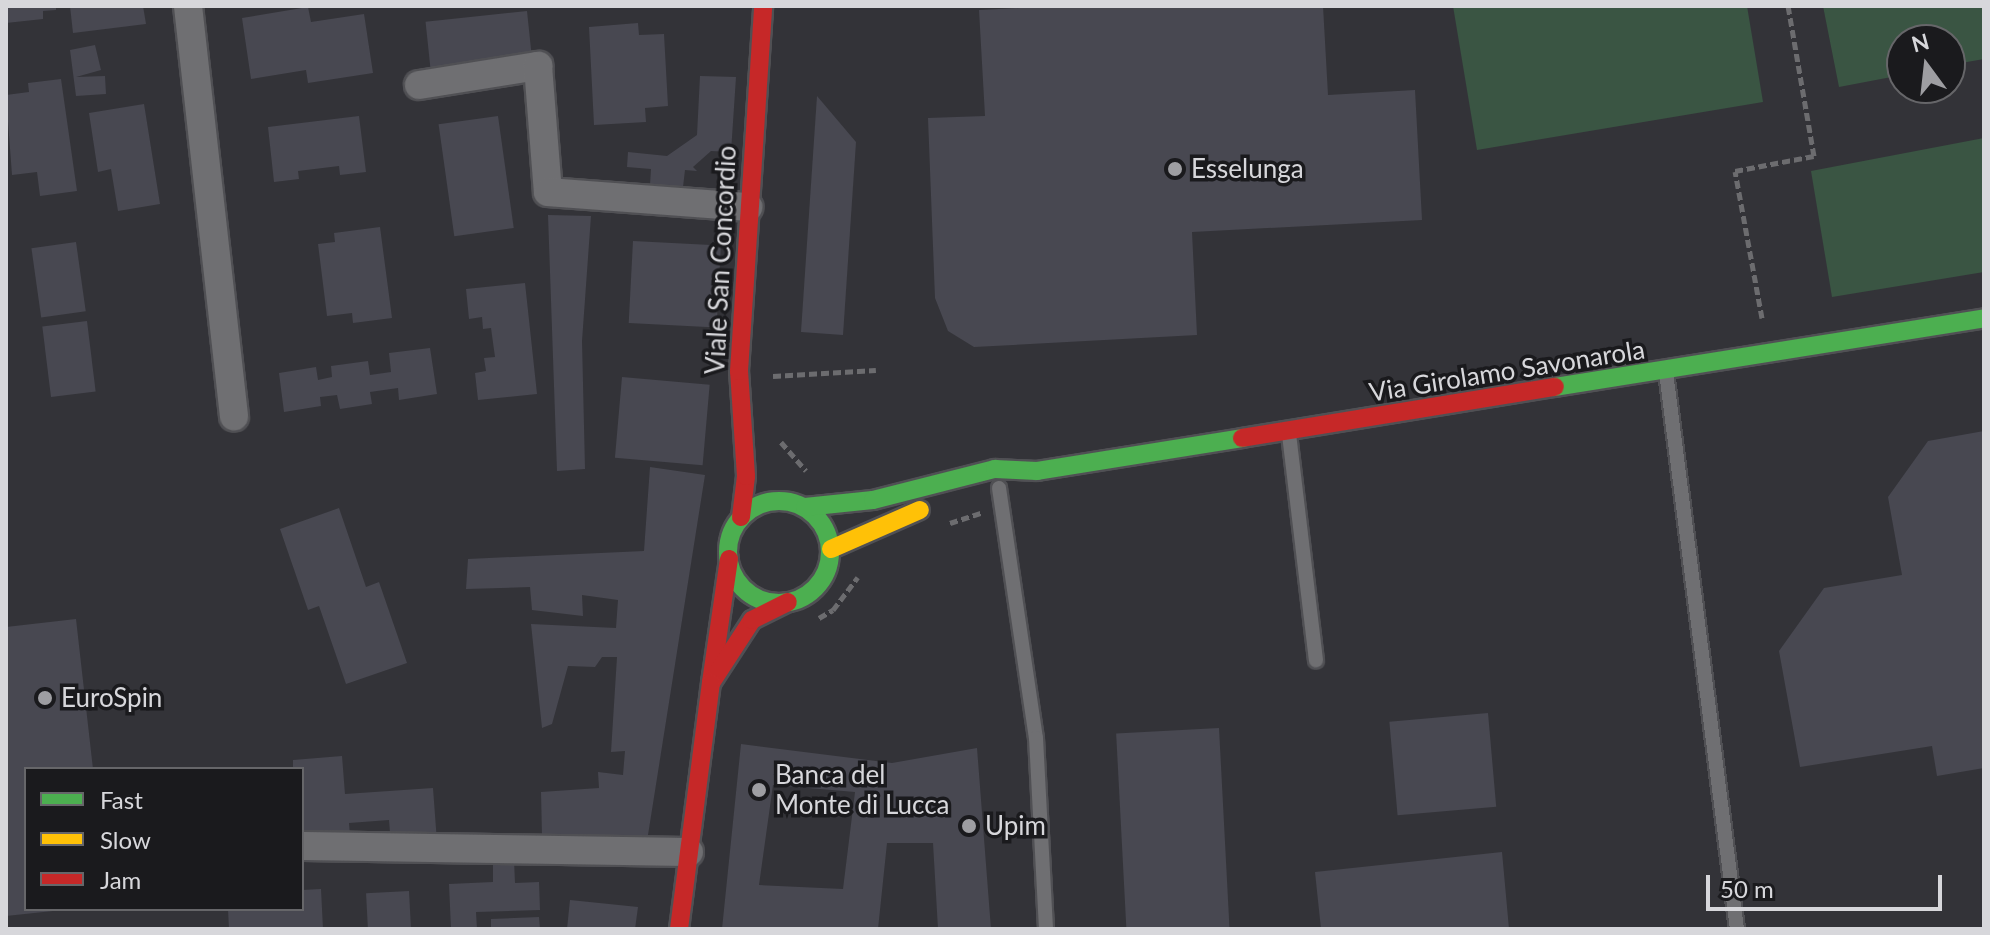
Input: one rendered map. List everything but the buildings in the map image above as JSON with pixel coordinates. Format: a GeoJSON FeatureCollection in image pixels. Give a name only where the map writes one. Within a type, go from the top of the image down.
{"type":"FeatureCollection","features":[{"type":"Feature","properties":{"kind":"street"},"geometry":{"type":"LineString","coordinates":[[188,6],[234,416]]}},
{"type":"Feature","properties":{"kind":"street","name":"Viale San Concordio"},"geometry":{"type":"LineString","coordinates":[[679,929],[729,559],[728,544],[741,517],[746,476],[739,371],[763,6]]}},
{"type":"Feature","properties":{"kind":"street"},"geometry":{"type":"LineString","coordinates":[[419,85],[538,66],[548,192],[748,207]]}},
{"type":"Feature","properties":{"kind":"street","name":"Via Girolamo Savonarola"},"geometry":{"type":"LineString","coordinates":[[805,507],[873,500],[995,469],[1037,471],[1666,372],[1984,318]]}},
{"type":"Feature","properties":{"kind":"street","name":"Via Girolamo Savonarola"},"geometry":{"type":"LineString","coordinates":[[831,549],[880,524],[999,488],[1037,471]]}},
{"type":"Feature","properties":{"kind":"street"},"geometry":{"type":"LineString","coordinates":[[741,517],[778,500],[805,507],[819,518],[831,549]]}},
{"type":"Feature","properties":{"kind":"street","name":"Viale San Concordio"},"geometry":{"type":"LineString","coordinates":[[711,683],[752,620],[819,584],[831,549]]}},
{"type":"Feature","properties":{"kind":"street"},"geometry":{"type":"LineString","coordinates":[[729,559],[733,573],[752,595],[788,602]]}},
{"type":"Feature","properties":{"kind":"street"},"geometry":{"type":"LineString","coordinates":[[304,846],[689,852]]}},
{"type":"Feature","properties":{"kind":"lane"},"geometry":{"type":"LineString","coordinates":[[1666,372],[1737,929]]}},
{"type":"Feature","properties":{"kind":"lane"},"geometry":{"type":"LineString","coordinates":[[1289,431],[1316,660]]}},
{"type":"Feature","properties":{"kind":"lane"},"geometry":{"type":"LineString","coordinates":[[999,488],[1036,738],[1046,929]]}},
{"type":"Feature","properties":{"kind":"path"},"geometry":{"type":"LineString","coordinates":[[1769,354],[1735,171],[1814,156],[1788,6]]}},
{"type":"Feature","properties":{"kind":"path"},"geometry":{"type":"LineString","coordinates":[[772,376],[876,370]]}},
{"type":"Feature","properties":{"kind":"green space"},"geometry":{"type":"Polygon","coordinates":[[[1453,6],[1747,6],[1763,102],[1477,150],[1453,6]]]}},
{"type":"Feature","properties":{"kind":"green space"},"geometry":{"type":"Polygon","coordinates":[[[1823,6],[1984,6],[1984,59],[1966,62],[1966,24],[1886,24],[1886,78],[1839,87],[1823,6]]]}},
{"type":"Feature","properties":{"kind":"green space"},"geometry":{"type":"Polygon","coordinates":[[[1984,138],[1984,272],[1832,297],[1811,171],[1984,138]]]}},
{"type":"Feature","properties":{"kind":"traffic: fast"},"geometry":{"type":"LineString","coordinates":[[1555,387],[1984,318]]}},
{"type":"Feature","properties":{"kind":"traffic: fast"},"geometry":{"type":"LineString","coordinates":[[805,507],[873,500],[995,469],[1037,471],[1242,438]]}},
{"type":"Feature","properties":{"kind":"traffic: fast"},"geometry":{"type":"LineString","coordinates":[[779,501],[799,505],[815,516],[826,532],[830,552],[826,572],[815,588],[799,599],[779,603],[759,599],[743,588],[732,572],[728,552],[732,532],[743,516],[759,505],[779,501]]}},
{"type":"Feature","properties":{"kind":"traffic: slow"},"geometry":{"type":"LineString","coordinates":[[831,549],[920,510]]}},
{"type":"Feature","properties":{"kind":"traffic: jam"},"geometry":{"type":"LineString","coordinates":[[741,517],[746,476],[739,371],[763,6]]}},
{"type":"Feature","properties":{"kind":"traffic: jam"},"geometry":{"type":"LineString","coordinates":[[1242,438],[1555,387]]}},
{"type":"Feature","properties":{"kind":"traffic: jam"},"geometry":{"type":"LineString","coordinates":[[729,559],[711,683],[752,620],[788,602]]}},
{"type":"Feature","properties":{"kind":"traffic: jam"},"geometry":{"type":"LineString","coordinates":[[679,929],[711,683]]}},
{"type":"Feature","properties":{"kind":"place","name":"Esselunga"},"geometry":{"type":"Point","coordinates":[1175,169]}},
{"type":"Feature","properties":{"kind":"place","name":"EuroSpin"},"geometry":{"type":"Point","coordinates":[45,698]}},
{"type":"Feature","properties":{"kind":"place","name":"Banca del Monte di Lucca"},"geometry":{"type":"Point","coordinates":[759,790]}},
{"type":"Feature","properties":{"kind":"place","name":"Upim"},"geometry":{"type":"Point","coordinates":[969,826]}}]}
